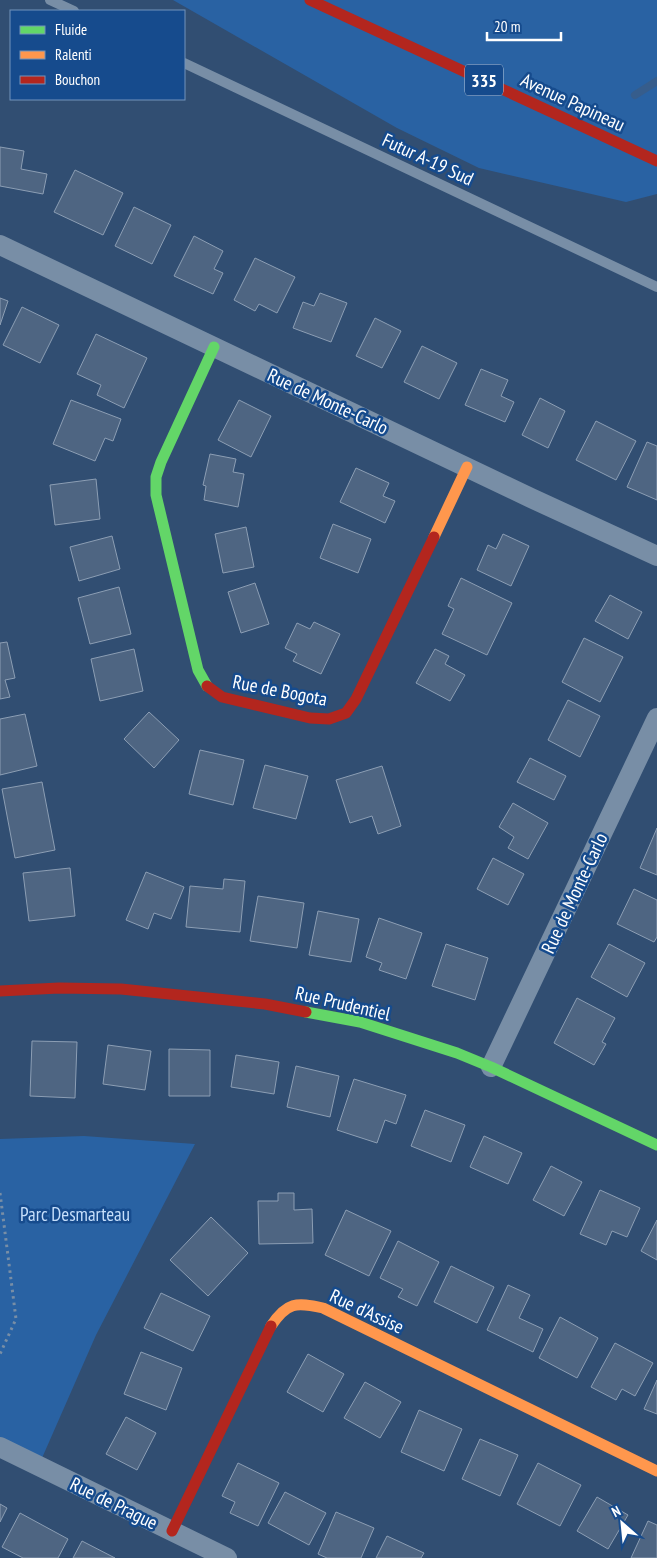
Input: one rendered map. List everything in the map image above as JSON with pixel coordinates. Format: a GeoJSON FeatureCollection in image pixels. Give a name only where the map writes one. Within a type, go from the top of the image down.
{"type":"FeatureCollection","features":[{"type":"Feature","properties":{"kind":"main road","name":"Avenue Papineau"},"geometry":{"type":"LineString","coordinates":[[310,0],[657,161]]}},
{"type":"Feature","properties":{"kind":"main road","name":"Rue de Bogota"},"geometry":{"type":"LineString","coordinates":[[214,347],[161,462],[156,477],[156,495],[198,670],[202,682],[210,691],[222,697],[310,718],[329,720],[346,713],[356,699],[467,467]]}},
{"type":"Feature","properties":{"kind":"main road","name":"Rue Prudentiel"},"geometry":{"type":"LineString","coordinates":[[0,990],[59,988],[121,989],[264,1004],[360,1022],[457,1053],[492,1067],[657,1145]]}},
{"type":"Feature","properties":{"kind":"main road","name":"Rue d'Assise"},"geometry":{"type":"LineString","coordinates":[[172,1531],[268,1330],[280,1312],[288,1305],[301,1303],[323,1308],[657,1471]]}},
{"type":"Feature","properties":{"kind":"street","name":"Rue de Monte-Carlo"},"geometry":{"type":"LineString","coordinates":[[0,245],[657,556]]}},
{"type":"Feature","properties":{"kind":"street","name":"Rue de Monte-Carlo"},"geometry":{"type":"LineString","coordinates":[[492,1067],[657,718]]}},
{"type":"Feature","properties":{"kind":"street","name":"Rue de Prague"},"geometry":{"type":"LineString","coordinates":[[0,1447],[228,1558]]}},
{"type":"Feature","properties":{"kind":"lane"},"geometry":{"type":"LineString","coordinates":[[50,0],[72,10]]}},
{"type":"Feature","properties":{"kind":"lane","name":"Futur A-19 Sud"},"geometry":{"type":"LineString","coordinates":[[185,63],[657,287]]}},
{"type":"Feature","properties":{"kind":"path"},"geometry":{"type":"LineString","coordinates":[[0,1193],[16,1319],[0,1354]]}},
{"type":"Feature","properties":{"kind":"green space"},"geometry":{"type":"Polygon","coordinates":[[[173,0],[657,0],[657,194],[626,202],[479,168],[397,128],[173,0]]]}},
{"type":"Feature","properties":{"kind":"green space","name":"Parc Desmarteau"},"geometry":{"type":"Polygon","coordinates":[[[84,1136],[195,1144],[96,1335],[42,1458],[0,1438],[0,1139],[84,1136]]]}},
{"type":"Feature","properties":{"kind":"building"},"geometry":{"type":"Polygon","coordinates":[[[0,147],[24,151],[21,169],[47,174],[43,194],[0,186],[0,147]]]}},
{"type":"Feature","properties":{"kind":"building"},"geometry":{"type":"Polygon","coordinates":[[[75,170],[123,193],[103,235],[54,212],[75,170]]]}},
{"type":"Feature","properties":{"kind":"building"},"geometry":{"type":"Polygon","coordinates":[[[134,207],[171,225],[152,264],[115,246],[134,207]]]}},
{"type":"Feature","properties":{"kind":"building"},"geometry":{"type":"Polygon","coordinates":[[[194,236],[223,251],[214,269],[223,273],[213,294],[174,276],[194,236]]]}},
{"type":"Feature","properties":{"kind":"building"},"geometry":{"type":"Polygon","coordinates":[[[255,258],[295,277],[277,313],[259,304],[255,311],[234,300],[255,258]]]}},
{"type":"Feature","properties":{"kind":"building"},"geometry":{"type":"Polygon","coordinates":[[[320,293],[347,303],[331,342],[293,328],[303,302],[314,306],[320,293]]]}},
{"type":"Feature","properties":{"kind":"building"},"geometry":{"type":"Polygon","coordinates":[[[0,298],[8,301],[0,325],[0,298]]]}},
{"type":"Feature","properties":{"kind":"building"},"geometry":{"type":"Polygon","coordinates":[[[22,307],[59,325],[40,363],[3,345],[22,307]]]}},
{"type":"Feature","properties":{"kind":"building"},"geometry":{"type":"Polygon","coordinates":[[[375,318],[401,331],[382,368],[356,356],[375,318]]]}},
{"type":"Feature","properties":{"kind":"building"},"geometry":{"type":"Polygon","coordinates":[[[96,334],[147,358],[124,408],[97,395],[101,385],[77,374],[96,334]]]}},
{"type":"Feature","properties":{"kind":"building"},"geometry":{"type":"Polygon","coordinates":[[[422,346],[457,363],[439,399],[404,382],[422,346]]]}},
{"type":"Feature","properties":{"kind":"building"},"geometry":{"type":"Polygon","coordinates":[[[481,369],[508,380],[501,396],[514,402],[505,422],[465,405],[481,369]]]}},
{"type":"Feature","properties":{"kind":"building"},"geometry":{"type":"Polygon","coordinates":[[[540,398],[565,411],[548,448],[522,435],[540,398]]]}},
{"type":"Feature","properties":{"kind":"building"},"geometry":{"type":"Polygon","coordinates":[[[71,400],[121,419],[113,441],[105,438],[95,461],[53,444],[71,400]]]}},
{"type":"Feature","properties":{"kind":"building"},"geometry":{"type":"Polygon","coordinates":[[[239,400],[271,416],[251,457],[218,440],[239,400]]]}},
{"type":"Feature","properties":{"kind":"building"},"geometry":{"type":"Polygon","coordinates":[[[596,421],[636,441],[616,480],[576,460],[596,421]]]}},
{"type":"Feature","properties":{"kind":"building"},"geometry":{"type":"Polygon","coordinates":[[[647,442],[657,446],[657,500],[627,487],[647,442]]]}},
{"type":"Feature","properties":{"kind":"building"},"geometry":{"type":"Polygon","coordinates":[[[210,454],[236,459],[233,472],[244,474],[238,507],[204,500],[206,486],[203,485],[210,454]]]}},
{"type":"Feature","properties":{"kind":"building"},"geometry":{"type":"Polygon","coordinates":[[[356,468],[389,483],[383,496],[395,501],[385,523],[340,502],[356,468]]]}},
{"type":"Feature","properties":{"kind":"building"},"geometry":{"type":"Polygon","coordinates":[[[96,479],[100,519],[55,525],[50,485],[96,479]]]}},
{"type":"Feature","properties":{"kind":"building"},"geometry":{"type":"Polygon","coordinates":[[[333,524],[371,539],[358,573],[320,558],[333,524]]]}},
{"type":"Feature","properties":{"kind":"building"},"geometry":{"type":"Polygon","coordinates":[[[246,527],[254,567],[223,573],[215,534],[246,527]]]}},
{"type":"Feature","properties":{"kind":"building"},"geometry":{"type":"Polygon","coordinates":[[[503,534],[529,546],[511,586],[477,570],[488,545],[496,549],[503,534]]]}},
{"type":"Feature","properties":{"kind":"building"},"geometry":{"type":"Polygon","coordinates":[[[112,536],[120,569],[79,581],[70,547],[112,536]]]}},
{"type":"Feature","properties":{"kind":"building"},"geometry":{"type":"Polygon","coordinates":[[[461,578],[512,603],[487,655],[442,634],[454,609],[448,606],[461,578]]]}},
{"type":"Feature","properties":{"kind":"building"},"geometry":{"type":"Polygon","coordinates":[[[255,583],[269,624],[241,633],[228,592],[255,583]]]}},
{"type":"Feature","properties":{"kind":"building"},"geometry":{"type":"Polygon","coordinates":[[[119,587],[131,634],[90,644],[78,598],[119,587]]]}},
{"type":"Feature","properties":{"kind":"building"},"geometry":{"type":"Polygon","coordinates":[[[610,595],[642,612],[628,639],[595,621],[610,595]]]}},
{"type":"Feature","properties":{"kind":"building"},"geometry":{"type":"Polygon","coordinates":[[[314,622],[340,634],[321,674],[293,661],[297,654],[285,648],[297,623],[310,629],[314,622]]]}},
{"type":"Feature","properties":{"kind":"building"},"geometry":{"type":"Polygon","coordinates":[[[584,638],[623,657],[600,702],[562,682],[584,638]]]}},
{"type":"Feature","properties":{"kind":"building"},"geometry":{"type":"Polygon","coordinates":[[[7,642],[15,678],[5,680],[10,697],[0,699],[0,643],[7,642]]]}},
{"type":"Feature","properties":{"kind":"building"},"geometry":{"type":"Polygon","coordinates":[[[134,649],[143,691],[100,701],[91,659],[134,649]]]}},
{"type":"Feature","properties":{"kind":"building"},"geometry":{"type":"Polygon","coordinates":[[[435,649],[449,656],[445,664],[465,675],[450,701],[416,683],[435,649]]]}},
{"type":"Feature","properties":{"kind":"building"},"geometry":{"type":"Polygon","coordinates":[[[568,700],[600,716],[580,757],[548,740],[568,700]]]}},
{"type":"Feature","properties":{"kind":"building"},"geometry":{"type":"Polygon","coordinates":[[[149,712],[179,740],[154,768],[124,739],[149,712]]]}},
{"type":"Feature","properties":{"kind":"building"},"geometry":{"type":"Polygon","coordinates":[[[25,714],[37,766],[0,775],[0,719],[25,714]]]}},
{"type":"Feature","properties":{"kind":"building"},"geometry":{"type":"Polygon","coordinates":[[[200,750],[244,760],[233,805],[189,794],[200,750]]]}},
{"type":"Feature","properties":{"kind":"building"},"geometry":{"type":"Polygon","coordinates":[[[530,758],[566,776],[554,800],[517,782],[530,758]]]}},
{"type":"Feature","properties":{"kind":"building"},"geometry":{"type":"Polygon","coordinates":[[[265,765],[308,776],[296,819],[253,808],[265,765]]]}},
{"type":"Feature","properties":{"kind":"building"},"geometry":{"type":"Polygon","coordinates":[[[382,766],[401,826],[378,834],[372,816],[350,823],[336,780],[382,766]]]}},
{"type":"Feature","properties":{"kind":"building"},"geometry":{"type":"Polygon","coordinates":[[[42,782],[55,850],[15,858],[2,789],[42,782]]]}},
{"type":"Feature","properties":{"kind":"building"},"geometry":{"type":"Polygon","coordinates":[[[513,803],[548,823],[528,859],[508,848],[514,837],[499,827],[513,803]]]}},
{"type":"Feature","properties":{"kind":"building"},"geometry":{"type":"Polygon","coordinates":[[[657,828],[657,875],[640,868],[657,828]]]}},
{"type":"Feature","properties":{"kind":"building"},"geometry":{"type":"Polygon","coordinates":[[[493,858],[524,874],[508,905],[477,889],[493,858]]]}},
{"type":"Feature","properties":{"kind":"building"},"geometry":{"type":"Polygon","coordinates":[[[70,868],[75,916],[29,921],[23,873],[70,868]]]}},
{"type":"Feature","properties":{"kind":"building"},"geometry":{"type":"Polygon","coordinates":[[[146,872],[184,887],[171,919],[154,913],[148,929],[126,920],[146,872]]]}},
{"type":"Feature","properties":{"kind":"building"},"geometry":{"type":"Polygon","coordinates":[[[224,879],[245,881],[240,932],[186,927],[190,886],[223,889],[224,879]]]}},
{"type":"Feature","properties":{"kind":"building"},"geometry":{"type":"Polygon","coordinates":[[[634,889],[657,900],[657,937],[654,942],[617,924],[634,889]]]}},
{"type":"Feature","properties":{"kind":"building"},"geometry":{"type":"Polygon","coordinates":[[[258,896],[304,903],[297,948],[250,941],[258,896]]]}},
{"type":"Feature","properties":{"kind":"building"},"geometry":{"type":"Polygon","coordinates":[[[318,911],[359,919],[351,962],[309,955],[318,911]]]}},
{"type":"Feature","properties":{"kind":"building"},"geometry":{"type":"Polygon","coordinates":[[[379,918],[422,933],[406,979],[379,970],[382,963],[366,957],[379,918]]]}},
{"type":"Feature","properties":{"kind":"building"},"geometry":{"type":"Polygon","coordinates":[[[446,944],[488,958],[475,1000],[432,986],[446,944]]]}},
{"type":"Feature","properties":{"kind":"building"},"geometry":{"type":"Polygon","coordinates":[[[609,944],[645,963],[627,997],[591,977],[609,944]]]}},
{"type":"Feature","properties":{"kind":"building"},"geometry":{"type":"Polygon","coordinates":[[[577,998],[615,1018],[602,1042],[606,1044],[594,1065],[554,1043],[577,998]]]}},
{"type":"Feature","properties":{"kind":"building"},"geometry":{"type":"Polygon","coordinates":[[[32,1041],[77,1042],[75,1098],[30,1096],[32,1041]]]}},
{"type":"Feature","properties":{"kind":"building"},"geometry":{"type":"Polygon","coordinates":[[[108,1045],[151,1051],[145,1090],[103,1084],[108,1045]]]}},
{"type":"Feature","properties":{"kind":"building"},"geometry":{"type":"Polygon","coordinates":[[[169,1049],[210,1050],[210,1096],[169,1096],[169,1049]]]}},
{"type":"Feature","properties":{"kind":"building"},"geometry":{"type":"Polygon","coordinates":[[[236,1055],[279,1062],[274,1094],[231,1087],[236,1055]]]}},
{"type":"Feature","properties":{"kind":"building"},"geometry":{"type":"Polygon","coordinates":[[[296,1066],[339,1076],[330,1117],[287,1107],[296,1066]]]}},
{"type":"Feature","properties":{"kind":"building"},"geometry":{"type":"Polygon","coordinates":[[[354,1079],[406,1095],[396,1124],[385,1120],[377,1143],[337,1130],[354,1079]]]}},
{"type":"Feature","properties":{"kind":"building"},"geometry":{"type":"Polygon","coordinates":[[[425,1110],[465,1125],[451,1162],[411,1146],[425,1110]]]}},
{"type":"Feature","properties":{"kind":"building"},"geometry":{"type":"Polygon","coordinates":[[[484,1136],[522,1153],[508,1184],[470,1167],[484,1136]]]}},
{"type":"Feature","properties":{"kind":"building"},"geometry":{"type":"Polygon","coordinates":[[[551,1166],[582,1182],[564,1216],[533,1200],[551,1166]]]}},
{"type":"Feature","properties":{"kind":"building"},"geometry":{"type":"Polygon","coordinates":[[[600,1190],[640,1208],[627,1237],[612,1231],[606,1245],[580,1234],[600,1190]]]}},
{"type":"Feature","properties":{"kind":"building"},"geometry":{"type":"Polygon","coordinates":[[[278,1193],[294,1193],[294,1210],[312,1209],[313,1243],[259,1244],[258,1201],[278,1201],[278,1193]]]}},
{"type":"Feature","properties":{"kind":"building"},"geometry":{"type":"Polygon","coordinates":[[[346,1210],[391,1231],[369,1276],[325,1255],[346,1210]]]}},
{"type":"Feature","properties":{"kind":"building"},"geometry":{"type":"Polygon","coordinates":[[[211,1217],[248,1253],[208,1296],[170,1260],[211,1217]]]}},
{"type":"Feature","properties":{"kind":"building"},"geometry":{"type":"Polygon","coordinates":[[[657,1220],[657,1260],[641,1251],[657,1220]]]}},
{"type":"Feature","properties":{"kind":"building"},"geometry":{"type":"Polygon","coordinates":[[[398,1241],[439,1262],[417,1306],[398,1297],[403,1289],[380,1278],[398,1241]]]}},
{"type":"Feature","properties":{"kind":"building"},"geometry":{"type":"Polygon","coordinates":[[[451,1266],[494,1287],[477,1323],[434,1302],[451,1266]]]}},
{"type":"Feature","properties":{"kind":"building"},"geometry":{"type":"Polygon","coordinates":[[[508,1285],[530,1295],[519,1318],[543,1329],[533,1352],[487,1330],[508,1285]]]}},
{"type":"Feature","properties":{"kind":"building"},"geometry":{"type":"Polygon","coordinates":[[[161,1293],[210,1316],[193,1351],[144,1328],[161,1293]]]}},
{"type":"Feature","properties":{"kind":"building"},"geometry":{"type":"Polygon","coordinates":[[[560,1317],[598,1338],[577,1378],[539,1358],[560,1317]]]}},
{"type":"Feature","properties":{"kind":"building"},"geometry":{"type":"Polygon","coordinates":[[[615,1343],[653,1363],[635,1396],[622,1389],[616,1400],[591,1387],[615,1343]]]}},
{"type":"Feature","properties":{"kind":"building"},"geometry":{"type":"Polygon","coordinates":[[[141,1352],[182,1368],[166,1410],[124,1394],[141,1352]]]}},
{"type":"Feature","properties":{"kind":"building"},"geometry":{"type":"Polygon","coordinates":[[[308,1354],[344,1374],[323,1412],[287,1392],[308,1354]]]}},
{"type":"Feature","properties":{"kind":"building"},"geometry":{"type":"Polygon","coordinates":[[[657,1380],[657,1414],[644,1409],[657,1380]]]}},
{"type":"Feature","properties":{"kind":"building"},"geometry":{"type":"Polygon","coordinates":[[[365,1382],[401,1402],[380,1438],[344,1418],[365,1382]]]}},
{"type":"Feature","properties":{"kind":"building"},"geometry":{"type":"Polygon","coordinates":[[[419,1410],[462,1429],[444,1471],[401,1452],[419,1410]]]}},
{"type":"Feature","properties":{"kind":"building"},"geometry":{"type":"Polygon","coordinates":[[[126,1417],[156,1433],[137,1470],[106,1454],[126,1417]]]}},
{"type":"Feature","properties":{"kind":"building"},"geometry":{"type":"Polygon","coordinates":[[[480,1439],[518,1455],[500,1496],[462,1479],[480,1439]]]}},
{"type":"Feature","properties":{"kind":"building"},"geometry":{"type":"Polygon","coordinates":[[[238,1463],[279,1483],[258,1526],[230,1513],[235,1502],[222,1496],[238,1463]]]}},
{"type":"Feature","properties":{"kind":"building"},"geometry":{"type":"Polygon","coordinates":[[[538,1463],[581,1485],[560,1526],[517,1504],[538,1463]]]}},
{"type":"Feature","properties":{"kind":"building"},"geometry":{"type":"Polygon","coordinates":[[[285,1492],[326,1513],[309,1545],[268,1523],[285,1492]]]}},
{"type":"Feature","properties":{"kind":"building"},"geometry":{"type":"Polygon","coordinates":[[[597,1497],[628,1515],[608,1549],[577,1531],[597,1497]]]}},
{"type":"Feature","properties":{"kind":"building"},"geometry":{"type":"Polygon","coordinates":[[[0,1504],[7,1508],[0,1522],[0,1504]]]}},
{"type":"Feature","properties":{"kind":"building"},"geometry":{"type":"Polygon","coordinates":[[[336,1512],[374,1528],[361,1558],[327,1558],[318,1554],[336,1512]]]}},
{"type":"Feature","properties":{"kind":"building"},"geometry":{"type":"Polygon","coordinates":[[[20,1513],[68,1539],[58,1558],[23,1558],[2,1547],[20,1513]]]}},
{"type":"Feature","properties":{"kind":"building"},"geometry":{"type":"Polygon","coordinates":[[[648,1521],[657,1525],[657,1558],[631,1558],[648,1521]]]}},
{"type":"Feature","properties":{"kind":"building"},"geometry":{"type":"Polygon","coordinates":[[[387,1536],[424,1553],[421,1558],[376,1558],[387,1536]]]}},
{"type":"Feature","properties":{"kind":"building"},"geometry":{"type":"Polygon","coordinates":[[[82,1541],[115,1558],[73,1558],[82,1541]]]}},
{"type":"Feature","properties":{"kind":"waterway"},"geometry":{"type":"LineString","coordinates":[[635,95],[657,81]]}},
{"type":"Feature","properties":{"kind":"traffic: fast"},"geometry":{"type":"LineString","coordinates":[[207,686],[198,670],[156,495],[156,477],[161,462],[214,347]]}},
{"type":"Feature","properties":{"kind":"traffic: fast"},"geometry":{"type":"LineString","coordinates":[[306,1012],[360,1022],[457,1053],[657,1145]]}},
{"type":"Feature","properties":{"kind":"traffic: slow"},"geometry":{"type":"LineString","coordinates":[[434,537],[467,467]]}},
{"type":"Feature","properties":{"kind":"traffic: slow"},"geometry":{"type":"LineString","coordinates":[[271,1326],[287,1308],[299,1305],[323,1308],[657,1471]]}},
{"type":"Feature","properties":{"kind":"traffic: jam"},"geometry":{"type":"LineString","coordinates":[[310,0],[657,161]]}},
{"type":"Feature","properties":{"kind":"traffic: jam"},"geometry":{"type":"LineString","coordinates":[[207,686],[222,697],[310,718],[329,719],[346,713],[356,699],[434,537]]}},
{"type":"Feature","properties":{"kind":"traffic: jam"},"geometry":{"type":"LineString","coordinates":[[0,991],[59,988],[121,989],[265,1004],[306,1012]]}},
{"type":"Feature","properties":{"kind":"traffic: jam"},"geometry":{"type":"LineString","coordinates":[[172,1531],[271,1326]]}}]}
